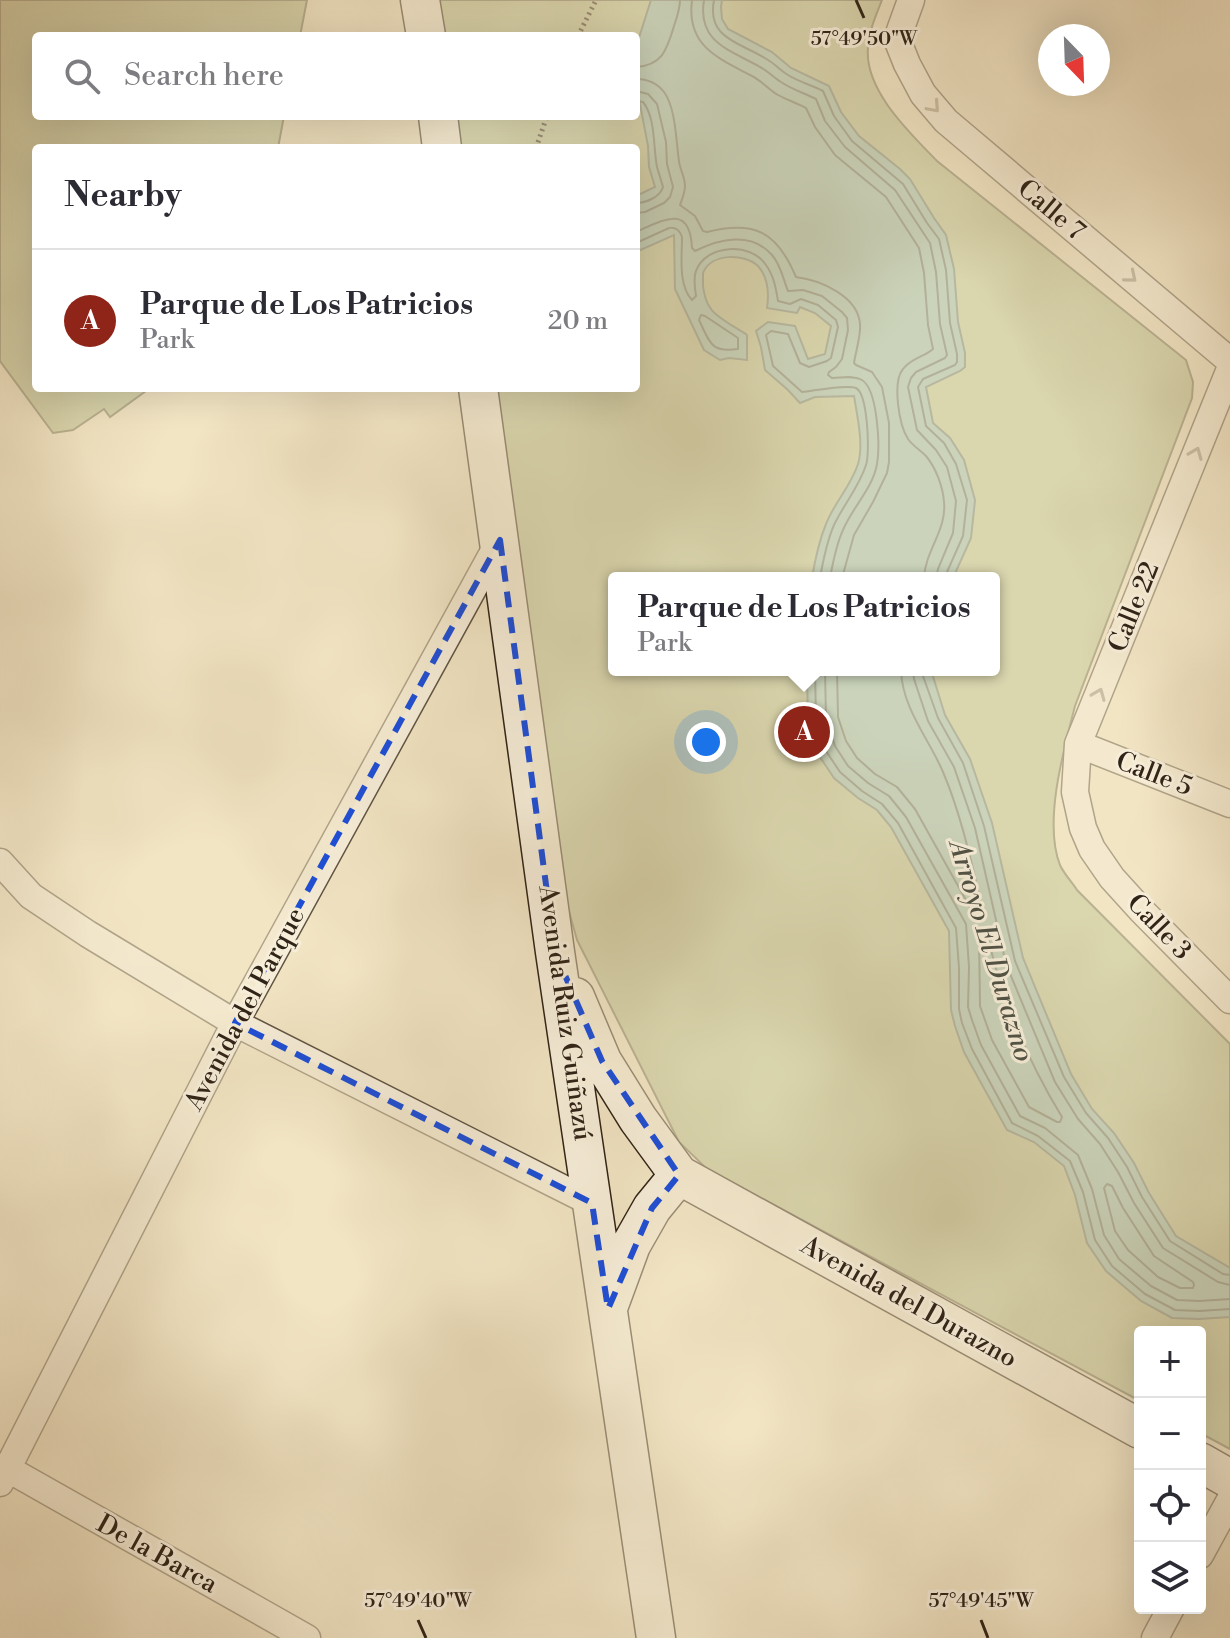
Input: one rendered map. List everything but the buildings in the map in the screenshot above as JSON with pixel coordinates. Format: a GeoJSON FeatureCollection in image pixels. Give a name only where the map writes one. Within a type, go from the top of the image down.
{"type":"FeatureCollection","features":[{"type":"Feature","properties":{"kind":"main road"},"geometry":{"type":"LineString","coordinates":[[420,0],[425,32]]}},
{"type":"Feature","properties":{"kind":"main road"},"geometry":{"type":"LineString","coordinates":[[438,120],[442,144]]}},
{"type":"Feature","properties":{"kind":"main road","name":"Avenida Ruiz Guiñazú"},"geometry":{"type":"LineString","coordinates":[[479,392],[555,952],[656,1638]]}},
{"type":"Feature","properties":{"kind":"main road"},"geometry":{"type":"LineString","coordinates":[[555,952],[602,1061],[638,1119],[679,1175],[652,1208],[631,1245],[608,1309]]}},
{"type":"Feature","properties":{"kind":"main road","name":"Avenida del Durazno"},"geometry":{"type":"LineString","coordinates":[[679,1175],[1134,1426]]}},
{"type":"Feature","properties":{"kind":"main road"},"geometry":{"type":"LineString","coordinates":[[1206,1465],[1230,1479]]}},
{"type":"Feature","properties":{"kind":"street","name":"Calle 7"},"geometry":{"type":"LineString","coordinates":[[911,0],[897,39],[923,94],[946,121],[1230,361]]}},
{"type":"Feature","properties":{"kind":"street","name":"Calle 22"},"geometry":{"type":"LineString","coordinates":[[1092,849],[1083,828],[1075,792],[1078,744],[1230,369]]}},
{"type":"Feature","properties":{"kind":"street","name":"Avenida del Parque"},"geometry":{"type":"LineString","coordinates":[[4,1476],[235,1023],[500,540]]}},
{"type":"Feature","properties":{"kind":"street","name":"Calle 5"},"geometry":{"type":"LineString","coordinates":[[1078,744],[1230,804]]}},
{"type":"Feature","properties":{"kind":"street","name":"Calle 3"},"geometry":{"type":"LineString","coordinates":[[1092,849],[1112,878],[1141,910],[1230,1000]]}},
{"type":"Feature","properties":{"kind":"street"},"geometry":{"type":"LineString","coordinates":[[0,862],[31,896],[235,1023],[592,1203]]}},
{"type":"Feature","properties":{"kind":"street","name":"De la Barca"},"geometry":{"type":"LineString","coordinates":[[4,1476],[307,1638]]}},
{"type":"Feature","properties":{"kind":"street"},"geometry":{"type":"LineString","coordinates":[[1206,1544],[1230,1500]]}},
{"type":"Feature","properties":{"kind":"street"},"geometry":{"type":"LineString","coordinates":[[1155,1638],[1168,1614]]}},
{"type":"Feature","properties":{"kind":"path"},"geometry":{"type":"LineString","coordinates":[[580,32],[596,0]]}},
{"type":"Feature","properties":{"kind":"path"},"geometry":{"type":"LineString","coordinates":[[537,144],[546,120]]}},
{"type":"Feature","properties":{"kind":"highlighted area"},"geometry":{"type":"Polygon","coordinates":[[[500,540],[555,952],[602,1061],[679,1175],[652,1208],[608,1309],[592,1203],[235,1023],[500,540]]]}},
{"type":"Feature","properties":{"kind":"green space"},"geometry":{"type":"Polygon","coordinates":[[[0,0],[307,0],[301,32],[32,32],[32,120],[283,120],[279,144],[32,144],[32,392],[144,392],[110,417],[104,409],[73,430],[53,433],[0,361],[0,0]]]}},
{"type":"Feature","properties":{"kind":"green space"},"geometry":{"type":"Polygon","coordinates":[[[437,0],[882,0],[870,35],[869,64],[881,95],[902,124],[937,161],[1186,360],[1193,382],[1192,398],[1075,706],[1057,786],[1054,828],[1060,865],[1077,890],[1230,1044],[1230,1449],[1206,1436],[1206,1326],[1134,1326],[1134,1398],[707,1169],[679,1142],[577,940],[560,879],[493,392],[640,392],[640,144],[458,144],[454,120],[640,120],[640,32],[441,32],[437,0]]]}},
{"type":"Feature","properties":{"kind":"water"},"geometry":{"type":"Polygon","coordinates":[[[651,0],[722,0],[722,19],[728,29],[772,52],[791,68],[829,86],[841,112],[859,136],[910,179],[946,235],[954,269],[965,367],[926,387],[933,423],[950,438],[964,460],[975,500],[971,538],[956,572],[813,572],[826,524],[851,480],[860,456],[854,396],[815,397],[800,403],[765,370],[756,331],[768,322],[795,326],[808,359],[825,354],[831,326],[815,313],[800,307],[797,313],[767,308],[767,286],[758,266],[745,259],[728,257],[713,262],[703,273],[708,304],[722,319],[747,335],[747,360],[720,360],[704,350],[675,289],[674,235],[640,250],[640,194],[655,187],[640,104],[640,34],[651,0]]]}},
{"type":"Feature","properties":{"kind":"water","name":"Arroyo El Durazno"},"geometry":{"type":"Polygon","coordinates":[[[807,676],[933,676],[945,715],[970,759],[992,823],[1023,958],[1071,1074],[1092,1109],[1114,1133],[1134,1163],[1176,1236],[1230,1268],[1230,1317],[1172,1318],[1141,1301],[1106,1271],[1087,1243],[1064,1166],[1034,1142],[1007,1130],[964,1052],[951,1010],[949,931],[891,827],[877,810],[834,778],[818,754],[808,722],[807,676]]]}},
{"type":"Feature","properties":{"kind":"place","name":"Parque de Los Patricios"},"geometry":{"type":"Point","coordinates":[804,732]}}]}
